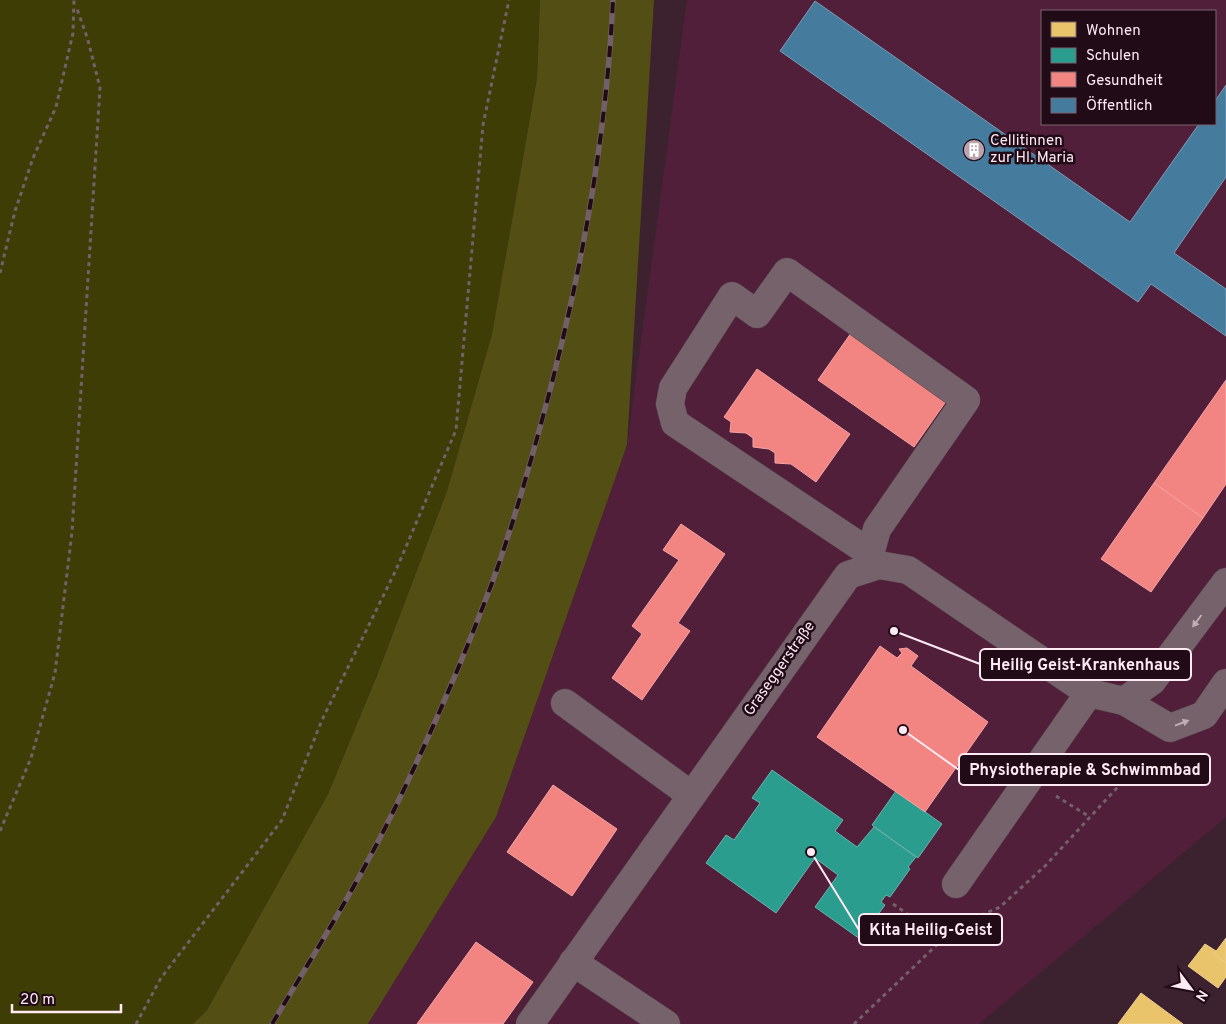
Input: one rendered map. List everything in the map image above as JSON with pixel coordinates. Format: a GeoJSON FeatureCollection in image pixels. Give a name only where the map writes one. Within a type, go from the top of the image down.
{"type":"FeatureCollection","features":[{"type":"Feature","properties":{"kind":"lane"},"geometry":{"type":"LineString","coordinates":[[787,272],[966,400],[878,529],[868,561],[675,423],[670,404],[673,388],[732,296],[757,314],[787,272]]}},
{"type":"Feature","properties":{"kind":"lane","name":"Graseggerstraße"},"geometry":{"type":"LineString","coordinates":[[530,1024],[848,574],[868,561],[908,570],[1089,693],[1124,701],[1170,728],[1204,715],[1226,683]]}},
{"type":"Feature","properties":{"kind":"lane"},"geometry":{"type":"LineString","coordinates":[[1124,701],[1152,681],[1226,582]]}},
{"type":"Feature","properties":{"kind":"lane"},"geometry":{"type":"LineString","coordinates":[[956,884],[1089,693]]}},
{"type":"Feature","properties":{"kind":"lane"},"geometry":{"type":"LineString","coordinates":[[565,703],[691,795]]}},
{"type":"Feature","properties":{"kind":"lane"},"geometry":{"type":"LineString","coordinates":[[573,962],[666,1024]]}},
{"type":"Feature","properties":{"kind":"path"},"geometry":{"type":"LineString","coordinates":[[0,831],[31,758],[55,673],[72,532],[100,88],[88,40],[74,0]]}},
{"type":"Feature","properties":{"kind":"path"},"geometry":{"type":"LineString","coordinates":[[136,1024],[161,978],[282,820],[322,720],[396,570],[456,430],[483,125],[509,0]]}},
{"type":"Feature","properties":{"kind":"path"},"geometry":{"type":"LineString","coordinates":[[0,273],[15,211],[33,158],[56,107],[73,33],[76,6]]}},
{"type":"Feature","properties":{"kind":"path"},"geometry":{"type":"LineString","coordinates":[[854,1024],[943,939],[975,918],[1000,907],[1045,866],[1126,778],[1165,769],[1188,757]]}},
{"type":"Feature","properties":{"kind":"path"},"geometry":{"type":"LineString","coordinates":[[1029,779],[1090,817]]}},
{"type":"Feature","properties":{"kind":"path"},"geometry":{"type":"LineString","coordinates":[[892,904],[943,939]]}},
{"type":"Feature","properties":{"kind":"shaded area"},"geometry":{"type":"Polygon","coordinates":[[[0,0],[540,0],[537,78],[492,334],[447,491],[378,673],[328,794],[207,1010],[193,1024],[0,1024],[0,0]]]}},
{"type":"Feature","properties":{"kind":"shaded area"},"geometry":{"type":"Polygon","coordinates":[[[540,0],[654,0],[627,445],[496,817],[368,1024],[193,1024],[207,1010],[328,794],[378,673],[447,491],[492,334],[537,78],[540,0]]]}},
{"type":"Feature","properties":{"kind":"shaded area"},"geometry":{"type":"Polygon","coordinates":[[[687,0],[1226,0],[1226,817],[979,1024],[368,1024],[496,817],[627,445],[687,0]]]}},
{"type":"Feature","properties":{"kind":"building: Wohnen"},"geometry":{"type":"Polygon","coordinates":[[[1226,938],[1226,963],[1214,954],[1226,938]]]}},
{"type":"Feature","properties":{"kind":"building: Wohnen"},"geometry":{"type":"Polygon","coordinates":[[[1205,944],[1216,951],[1214,954],[1226,963],[1226,977],[1218,988],[1188,966],[1205,944]]]}},
{"type":"Feature","properties":{"kind":"building: Wohnen"},"geometry":{"type":"Polygon","coordinates":[[[1141,993],[1183,1024],[1118,1024],[1141,993]]]}},
{"type":"Feature","properties":{"kind":"building: Schulen"},"geometry":{"type":"Polygon","coordinates":[[[772,770],[843,820],[835,831],[857,847],[874,827],[916,857],[908,867],[910,869],[890,897],[886,895],[881,902],[885,905],[860,939],[815,907],[838,875],[815,858],[776,913],[706,863],[726,835],[734,840],[760,803],[752,798],[772,770]]]}},
{"type":"Feature","properties":{"kind":"building: Schulen"},"geometry":{"type":"Polygon","coordinates":[[[896,791],[942,824],[918,858],[872,825],[896,791]]]}},
{"type":"Feature","properties":{"kind":"building: Gesundheit"},"geometry":{"type":"Polygon","coordinates":[[[851,333],[947,400],[914,447],[818,380],[851,333]]]}},
{"type":"Feature","properties":{"kind":"building: Gesundheit"},"geometry":{"type":"Polygon","coordinates":[[[757,369],[850,434],[816,482],[791,464],[775,463],[775,453],[769,449],[753,447],[753,438],[746,433],[730,432],[731,422],[724,417],[757,369]]]}},
{"type":"Feature","properties":{"kind":"building: Gesundheit"},"geometry":{"type":"Polygon","coordinates":[[[1226,380],[1226,484],[1203,518],[1154,483],[1226,380]]]}},
{"type":"Feature","properties":{"kind":"building: Gesundheit"},"geometry":{"type":"Polygon","coordinates":[[[1154,483],[1203,518],[1151,592],[1101,559],[1154,483]]]}},
{"type":"Feature","properties":{"kind":"building: Gesundheit"},"geometry":{"type":"Polygon","coordinates":[[[681,524],[725,554],[678,623],[690,631],[642,700],[612,678],[642,634],[632,626],[679,560],[663,550],[681,524]]]}},
{"type":"Feature","properties":{"kind":"building: Gesundheit"},"geometry":{"type":"Polygon","coordinates":[[[880,646],[897,658],[902,653],[899,649],[907,648],[918,656],[911,666],[988,722],[925,812],[817,737],[880,646]]]}},
{"type":"Feature","properties":{"kind":"building: Gesundheit"},"geometry":{"type":"Polygon","coordinates":[[[553,785],[617,829],[572,896],[507,852],[553,785]]]}},
{"type":"Feature","properties":{"kind":"building: Gesundheit"},"geometry":{"type":"Polygon","coordinates":[[[476,942],[533,982],[503,1024],[417,1024],[476,942]]]}},
{"type":"Feature","properties":{"kind":"building: Öffentlich","name":"Cellitinnen zur Hl. Maria"},"geometry":{"type":"Polygon","coordinates":[[[815,1],[1130,222],[1198,125],[1216,125],[1216,100],[1226,85],[1226,177],[1174,253],[1226,289],[1226,336],[1151,284],[1138,302],[780,51],[815,1]]]}},
{"type":"Feature","properties":{"kind":"railway"},"geometry":{"type":"LineString","coordinates":[[272,1024],[351,892],[394,810],[458,669],[505,546],[553,378],[578,272],[597,164],[604,109],[613,0]]}},
{"type":"Feature","properties":{"kind":"place","name":"Cellitinnen zur Hl. Maria"},"geometry":{"type":"Point","coordinates":[974,150]}},
{"type":"Feature","properties":{"kind":"place","name":"Heilig Geist-Krankenhaus"},"geometry":{"type":"Point","coordinates":[894,631]}},
{"type":"Feature","properties":{"kind":"place","name":"Physiotherapie & Schwimmbad"},"geometry":{"type":"Point","coordinates":[903,730]}},
{"type":"Feature","properties":{"kind":"place","name":"Kita Heilig-Geist"},"geometry":{"type":"Point","coordinates":[811,852]}}]}
